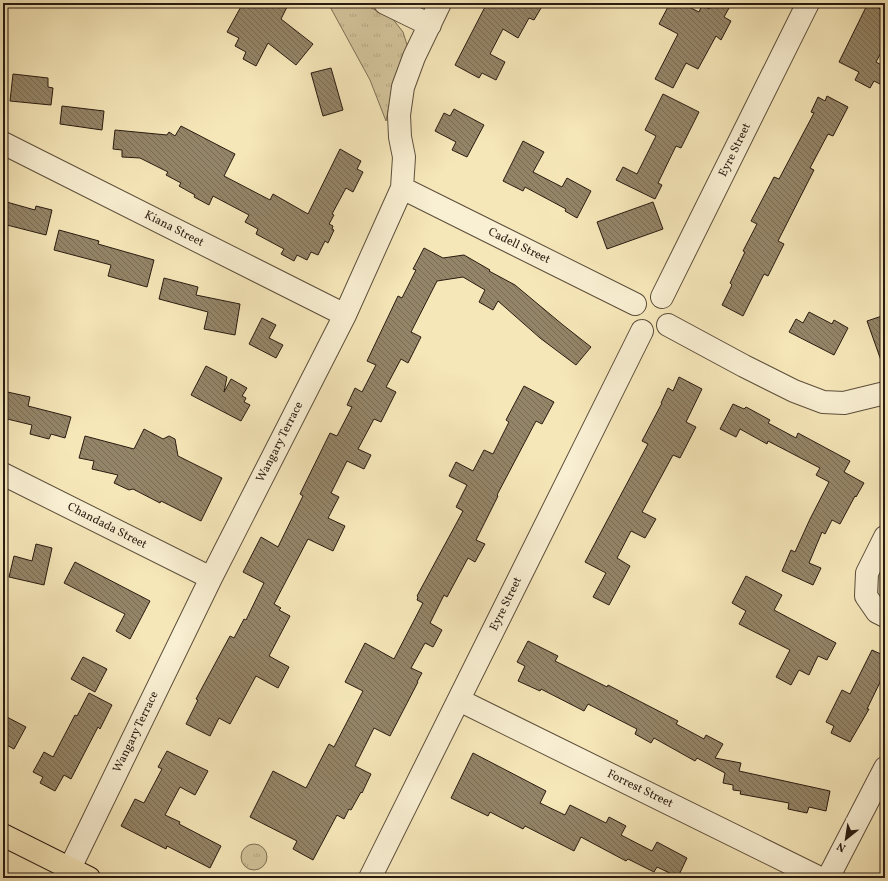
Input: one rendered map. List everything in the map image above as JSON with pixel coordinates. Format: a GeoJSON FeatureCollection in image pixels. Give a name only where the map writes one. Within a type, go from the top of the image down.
{"type":"FeatureCollection","features":[{"type":"Feature","properties":{"kind":"main road"},"geometry":{"type":"LineString","coordinates":[[3,835],[90,878]]}},
{"type":"Feature","properties":{"kind":"street"},"geometry":{"type":"LineString","coordinates":[[385,3],[430,25]]}},
{"type":"Feature","properties":{"kind":"street","name":"Wangary Terrace"},"geometry":{"type":"LineString","coordinates":[[70,868],[211,578],[345,315],[402,188],[404,157],[400,137],[399,115],[403,87],[414,58],[440,3]]}},
{"type":"Feature","properties":{"kind":"street","name":"Eyre Street"},"geometry":{"type":"LineString","coordinates":[[662,297],[808,3]]}},
{"type":"Feature","properties":{"kind":"street","name":"Kiana Street"},"geometry":{"type":"LineString","coordinates":[[3,143],[345,315]]}},
{"type":"Feature","properties":{"kind":"street","name":"Cadell Street"},"geometry":{"type":"LineString","coordinates":[[402,188],[635,304]]}},
{"type":"Feature","properties":{"kind":"street"},"geometry":{"type":"LineString","coordinates":[[647,294],[662,297],[671,306],[671,319],[668,325],[663,330],[656,333],[642,331],[636,326],[633,319],[632,311],[635,304],[647,294]]}},
{"type":"Feature","properties":{"kind":"street"},"geometry":{"type":"LineString","coordinates":[[668,325],[794,391],[823,402],[844,403],[885,393]]}},
{"type":"Feature","properties":{"kind":"street","name":"Eyre Street"},"geometry":{"type":"LineString","coordinates":[[370,878],[642,331]]}},
{"type":"Feature","properties":{"kind":"street","name":"Chandada Street"},"geometry":{"type":"LineString","coordinates":[[3,474],[211,578]]}},
{"type":"Feature","properties":{"kind":"street"},"geometry":{"type":"LineString","coordinates":[[885,537],[867,573],[866,596],[877,612],[885,616]]}},
{"type":"Feature","properties":{"kind":"street","name":"Forrest Street"},"geometry":{"type":"LineString","coordinates":[[459,700],[820,878]]}},
{"type":"Feature","properties":{"kind":"street"},"geometry":{"type":"LineString","coordinates":[[828,878],[885,768]]}},
{"type":"Feature","properties":{"kind":"green space"},"geometry":{"type":"Polygon","coordinates":[[[328,3],[361,3],[392,18],[403,32],[408,48],[394,81],[386,121],[370,80],[328,3]]]}},
{"type":"Feature","properties":{"kind":"green space"},"geometry":{"type":"Polygon","coordinates":[[[885,558],[885,606],[875,593],[876,576],[885,558]]]}},
{"type":"Feature","properties":{"kind":"green space"},"geometry":{"type":"Polygon","coordinates":[[[254,844],[263,848],[267,857],[263,866],[254,870],[245,866],[241,857],[245,848],[254,844]]]}},
{"type":"Feature","properties":{"kind":"building"},"geometry":{"type":"Polygon","coordinates":[[[243,3],[289,3],[281,19],[313,44],[296,65],[268,43],[256,66],[243,59],[246,52],[235,46],[239,38],[227,32],[243,3]]]}},
{"type":"Feature","properties":{"kind":"building"},"geometry":{"type":"Polygon","coordinates":[[[496,3],[544,3],[534,20],[529,18],[518,38],[503,29],[490,54],[505,62],[496,80],[482,73],[479,78],[455,65],[486,5],[493,8],[496,3]]]}},
{"type":"Feature","properties":{"kind":"building"},"geometry":{"type":"Polygon","coordinates":[[[670,3],[681,3],[699,12],[702,5],[709,9],[711,3],[720,3],[729,8],[724,17],[731,21],[721,40],[716,36],[698,69],[686,63],[673,88],[655,79],[678,34],[659,24],[670,3]]]}},
{"type":"Feature","properties":{"kind":"building"},"geometry":{"type":"Polygon","coordinates":[[[868,3],[885,11],[885,45],[876,62],[885,67],[885,74],[880,84],[874,81],[870,88],[855,80],[859,72],[839,62],[868,3]]]}},
{"type":"Feature","properties":{"kind":"building"},"geometry":{"type":"Polygon","coordinates":[[[331,68],[343,110],[323,116],[311,73],[331,68]]]}},
{"type":"Feature","properties":{"kind":"building"},"geometry":{"type":"Polygon","coordinates":[[[13,74],[48,78],[48,87],[53,88],[51,105],[10,101],[13,74]]]}},
{"type":"Feature","properties":{"kind":"building"},"geometry":{"type":"Polygon","coordinates":[[[663,94],[699,112],[681,148],[676,146],[658,183],[662,185],[655,199],[616,180],[623,167],[637,174],[656,136],[645,130],[663,94]]]}},
{"type":"Feature","properties":{"kind":"building"},"geometry":{"type":"Polygon","coordinates":[[[827,96],[848,107],[833,136],[828,134],[810,168],[814,170],[778,241],[784,244],[768,276],[764,274],[743,316],[722,305],[732,285],[730,283],[745,252],[743,251],[757,224],[751,221],[774,177],[779,179],[814,113],[811,112],[818,97],[825,101],[827,96]]]}},
{"type":"Feature","properties":{"kind":"building"},"geometry":{"type":"Polygon","coordinates":[[[62,106],[104,111],[102,130],[60,124],[62,106]]]}},
{"type":"Feature","properties":{"kind":"building"},"geometry":{"type":"Polygon","coordinates":[[[454,109],[484,125],[467,157],[452,150],[456,142],[435,131],[444,113],[450,116],[454,109]]]}},
{"type":"Feature","properties":{"kind":"building"},"geometry":{"type":"Polygon","coordinates":[[[181,126],[235,154],[224,176],[270,200],[273,194],[308,214],[340,149],[361,161],[357,169],[363,172],[353,192],[346,188],[332,214],[334,215],[329,224],[333,226],[332,229],[334,230],[328,243],[325,241],[318,255],[311,252],[307,260],[297,255],[294,261],[281,254],[284,249],[256,234],[258,229],[245,222],[249,215],[213,196],[209,205],[194,197],[195,195],[179,186],[181,183],[166,175],[168,172],[140,158],[122,157],[122,150],[113,149],[115,130],[167,135],[169,132],[175,136],[181,126]]]}},
{"type":"Feature","properties":{"kind":"building"},"geometry":{"type":"Polygon","coordinates":[[[523,141],[544,152],[533,172],[562,187],[567,178],[591,191],[577,218],[565,211],[566,209],[525,187],[523,191],[503,181],[523,141]]]}},
{"type":"Feature","properties":{"kind":"building"},"geometry":{"type":"Polygon","coordinates":[[[3,201],[35,210],[36,206],[52,210],[46,235],[3,224],[3,201]]]}},
{"type":"Feature","properties":{"kind":"building"},"geometry":{"type":"Polygon","coordinates":[[[653,202],[663,229],[607,249],[597,222],[653,202]]]}},
{"type":"Feature","properties":{"kind":"building"},"geometry":{"type":"Polygon","coordinates":[[[59,230],[99,241],[98,244],[154,260],[147,287],[108,276],[111,265],[54,250],[59,230]]]}},
{"type":"Feature","properties":{"kind":"building"},"geometry":{"type":"Polygon","coordinates":[[[424,248],[443,258],[464,255],[490,270],[489,271],[515,285],[591,347],[576,365],[540,338],[498,301],[493,310],[479,302],[485,290],[463,277],[437,281],[411,332],[421,337],[408,363],[401,359],[386,387],[396,392],[381,422],[374,419],[358,449],[371,455],[364,469],[347,461],[331,493],[339,497],[328,518],[345,526],[333,551],[308,539],[274,604],[281,608],[279,610],[290,616],[269,656],[289,667],[278,688],[256,676],[230,724],[219,718],[210,736],[186,724],[198,700],[196,699],[230,636],[234,638],[244,619],[246,620],[264,583],[243,572],[261,537],[278,547],[303,496],[300,494],[330,433],[337,436],[352,407],[347,405],[355,388],[362,392],[376,365],[367,361],[398,296],[402,298],[416,270],[413,269],[424,248]]]}},
{"type":"Feature","properties":{"kind":"building"},"geometry":{"type":"Polygon","coordinates":[[[164,278],[198,287],[196,295],[240,304],[235,335],[204,329],[208,312],[159,299],[164,278]]]}},
{"type":"Feature","properties":{"kind":"building"},"geometry":{"type":"Polygon","coordinates":[[[809,312],[832,324],[834,320],[848,328],[834,355],[789,332],[796,319],[803,323],[809,312]]]}},
{"type":"Feature","properties":{"kind":"building"},"geometry":{"type":"Polygon","coordinates":[[[885,315],[885,366],[883,366],[867,321],[885,315]]]}},
{"type":"Feature","properties":{"kind":"building"},"geometry":{"type":"Polygon","coordinates":[[[262,318],[276,325],[269,338],[283,345],[276,358],[249,344],[262,318]]]}},
{"type":"Feature","properties":{"kind":"building"},"geometry":{"type":"Polygon","coordinates":[[[206,366],[227,377],[224,392],[231,379],[247,388],[242,396],[246,398],[244,402],[250,405],[241,421],[191,395],[206,366]]]}},
{"type":"Feature","properties":{"kind":"building"},"geometry":{"type":"Polygon","coordinates":[[[679,377],[702,389],[686,422],[696,427],[680,458],[673,455],[642,512],[656,519],[645,538],[631,531],[617,558],[630,566],[609,605],[593,597],[606,573],[585,562],[648,444],[642,441],[662,403],[668,388],[673,391],[679,377]]]}},
{"type":"Feature","properties":{"kind":"building"},"geometry":{"type":"Polygon","coordinates":[[[524,386],[554,402],[542,424],[536,421],[497,495],[498,496],[476,540],[485,544],[475,562],[468,558],[447,597],[444,595],[430,623],[442,630],[433,647],[425,643],[411,668],[422,673],[390,736],[374,728],[355,766],[371,774],[362,793],[361,792],[351,810],[349,809],[344,819],[337,815],[313,860],[293,849],[297,841],[250,817],[273,771],[306,788],[329,744],[334,747],[363,691],[345,682],[365,643],[394,659],[423,603],[417,600],[417,596],[463,511],[456,507],[467,485],[449,476],[456,462],[473,471],[484,450],[493,454],[509,422],[506,420],[524,386]]]}},
{"type":"Feature","properties":{"kind":"building"},"geometry":{"type":"Polygon","coordinates":[[[3,391],[30,397],[28,406],[71,417],[65,438],[51,434],[49,439],[30,434],[32,425],[3,418],[3,391]]]}},
{"type":"Feature","properties":{"kind":"building"},"geometry":{"type":"Polygon","coordinates":[[[733,404],[744,409],[746,407],[770,420],[768,423],[796,438],[798,433],[850,461],[844,472],[864,483],[840,524],[832,520],[825,534],[822,532],[809,563],[821,568],[813,585],[782,571],[791,550],[795,552],[829,482],[816,475],[820,468],[768,441],[767,444],[740,429],[736,437],[720,429],[733,404]]]}},
{"type":"Feature","properties":{"kind":"building"},"geometry":{"type":"Polygon","coordinates":[[[144,429],[163,439],[169,436],[175,439],[178,456],[222,478],[201,521],[161,501],[160,503],[133,489],[129,490],[114,483],[118,475],[92,469],[94,461],[79,458],[85,436],[134,449],[144,429]]]}},
{"type":"Feature","properties":{"kind":"building"},"geometry":{"type":"Polygon","coordinates":[[[36,544],[52,548],[44,585],[9,577],[14,556],[32,561],[36,544]]]}},
{"type":"Feature","properties":{"kind":"building"},"geometry":{"type":"Polygon","coordinates":[[[75,562],[150,601],[130,639],[116,631],[125,614],[64,583],[75,562]]]}},
{"type":"Feature","properties":{"kind":"building"},"geometry":{"type":"Polygon","coordinates":[[[746,576],[782,595],[774,610],[836,643],[827,660],[818,656],[809,675],[799,670],[791,685],[776,677],[790,650],[739,624],[746,611],[732,603],[746,576]]]}},
{"type":"Feature","properties":{"kind":"building"},"geometry":{"type":"Polygon","coordinates":[[[528,641],[558,656],[555,661],[607,687],[608,685],[678,721],[676,724],[704,739],[706,735],[723,744],[715,758],[741,763],[739,771],[830,791],[826,811],[809,807],[807,813],[788,809],[789,803],[740,794],[741,791],[733,790],[733,785],[723,783],[725,773],[697,758],[695,761],[654,738],[651,743],[635,734],[637,729],[588,704],[584,711],[541,689],[540,691],[518,681],[525,666],[517,662],[528,641]]]}},
{"type":"Feature","properties":{"kind":"building"},"geometry":{"type":"Polygon","coordinates":[[[872,650],[885,656],[885,672],[867,709],[869,709],[850,742],[831,733],[834,726],[826,722],[842,690],[850,694],[872,650]]]}},
{"type":"Feature","properties":{"kind":"building"},"geometry":{"type":"Polygon","coordinates":[[[83,657],[107,669],[95,692],[71,679],[83,657]]]}},
{"type":"Feature","properties":{"kind":"building"},"geometry":{"type":"Polygon","coordinates":[[[89,693],[112,705],[100,729],[98,727],[71,779],[64,775],[55,791],[40,783],[43,777],[33,772],[44,752],[53,757],[75,715],[77,716],[89,693]]]}},
{"type":"Feature","properties":{"kind":"building"},"geometry":{"type":"Polygon","coordinates":[[[3,715],[26,727],[14,749],[3,743],[3,715]]]}},
{"type":"Feature","properties":{"kind":"building"},"geometry":{"type":"Polygon","coordinates":[[[167,751],[208,771],[195,795],[180,787],[165,815],[221,846],[210,868],[167,846],[166,849],[121,826],[135,799],[144,803],[162,769],[158,767],[167,751]]]}},
{"type":"Feature","properties":{"kind":"building"},"geometry":{"type":"Polygon","coordinates":[[[473,753],[546,791],[540,803],[565,815],[570,805],[606,823],[609,817],[626,826],[621,835],[652,851],[657,842],[687,858],[678,877],[657,867],[654,872],[628,859],[626,861],[581,837],[574,851],[525,826],[523,829],[490,812],[488,816],[451,798],[473,753]]]}}]}
